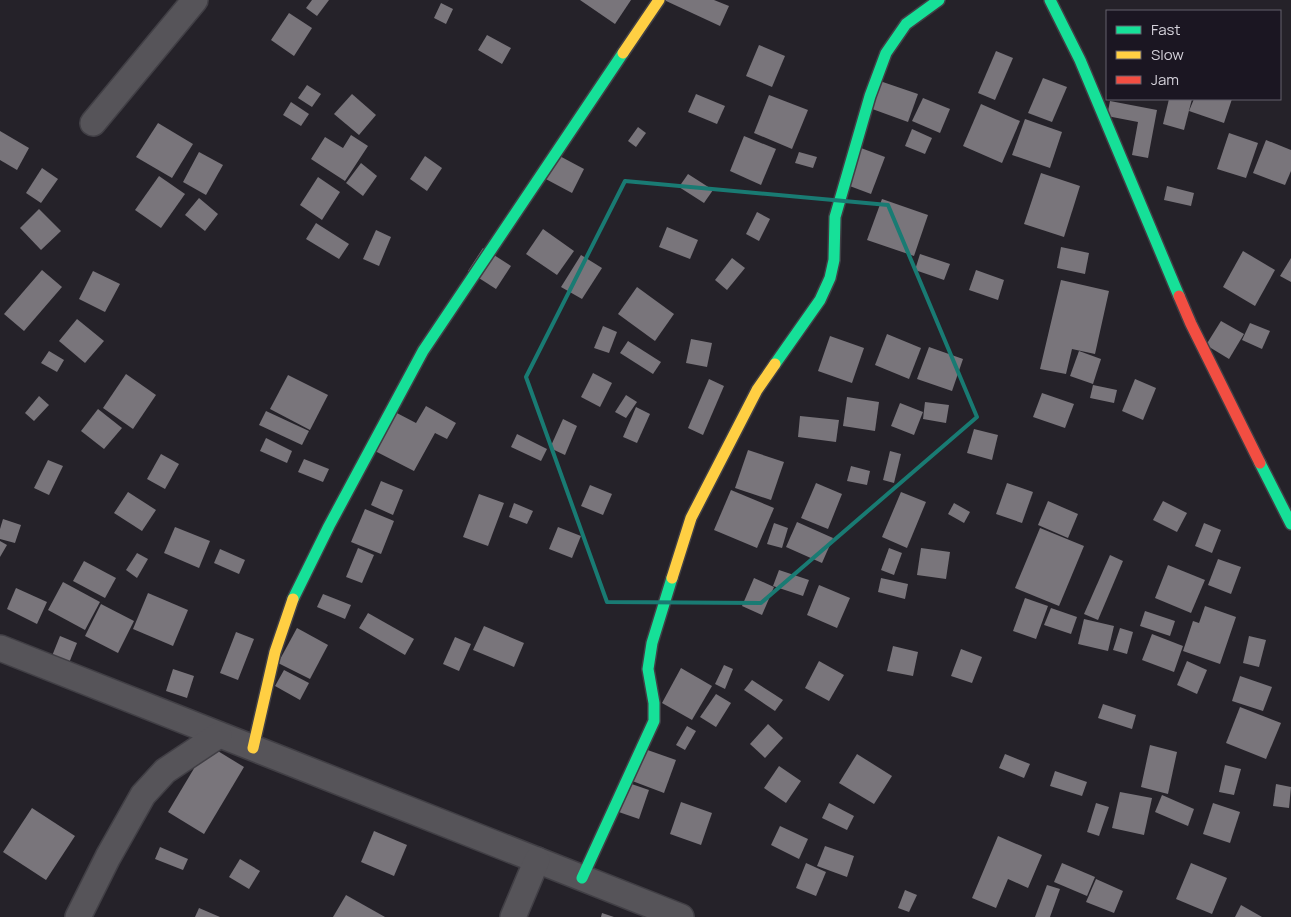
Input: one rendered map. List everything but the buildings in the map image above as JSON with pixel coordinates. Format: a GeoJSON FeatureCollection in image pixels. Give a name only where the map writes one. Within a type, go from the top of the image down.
{"type":"FeatureCollection","features":[{"type":"Feature","properties":{"kind":"street"},"geometry":{"type":"LineString","coordinates":[[93,123],[195,0]]}},
{"type":"Feature","properties":{"kind":"street"},"geometry":{"type":"LineString","coordinates":[[253,748],[275,652],[291,602],[418,360],[659,0]]}},
{"type":"Feature","properties":{"kind":"street"},"geometry":{"type":"LineString","coordinates":[[582,878],[654,721],[654,703],[648,668],[652,643],[691,518],[757,390],[820,300],[830,278],[834,260],[835,217],[870,96],[886,52],[906,24],[938,0]]}},
{"type":"Feature","properties":{"kind":"street"},"geometry":{"type":"LineString","coordinates":[[1050,0],[1080,60],[1191,324],[1291,524]]}},
{"type":"Feature","properties":{"kind":"street"},"geometry":{"type":"LineString","coordinates":[[0,648],[681,917]]}},
{"type":"Feature","properties":{"kind":"street"},"geometry":{"type":"LineString","coordinates":[[78,917],[108,857],[143,796],[165,771],[220,735]]}},
{"type":"Feature","properties":{"kind":"street"},"geometry":{"type":"LineString","coordinates":[[513,917],[537,860]]}},
{"type":"Feature","properties":{"kind":"highlighted area"},"geometry":{"type":"Polygon","coordinates":[[[625,181],[888,205],[977,417],[761,603],[607,602],[526,377],[625,181]]]}},
{"type":"Feature","properties":{"kind":"traffic: fast"},"geometry":{"type":"LineString","coordinates":[[775,364],[820,300],[830,278],[834,260],[835,217],[870,96],[886,53],[906,24],[939,0]]}},
{"type":"Feature","properties":{"kind":"traffic: fast"},"geometry":{"type":"LineString","coordinates":[[1050,0],[1080,60],[1179,296]]}},
{"type":"Feature","properties":{"kind":"traffic: fast"},"geometry":{"type":"LineString","coordinates":[[293,599],[329,526],[423,351],[623,53]]}},
{"type":"Feature","properties":{"kind":"traffic: fast"},"geometry":{"type":"LineString","coordinates":[[1260,463],[1291,524]]}},
{"type":"Feature","properties":{"kind":"traffic: fast"},"geometry":{"type":"LineString","coordinates":[[582,878],[654,721],[654,703],[648,669],[652,643],[672,578]]}},
{"type":"Feature","properties":{"kind":"traffic: slow"},"geometry":{"type":"LineString","coordinates":[[623,53],[659,0]]}},
{"type":"Feature","properties":{"kind":"traffic: slow"},"geometry":{"type":"LineString","coordinates":[[672,578],[691,518],[757,390],[775,364]]}},
{"type":"Feature","properties":{"kind":"traffic: slow"},"geometry":{"type":"LineString","coordinates":[[253,748],[275,652],[293,599]]}},
{"type":"Feature","properties":{"kind":"traffic: jam"},"geometry":{"type":"LineString","coordinates":[[1179,296],[1260,463]]}}]}
